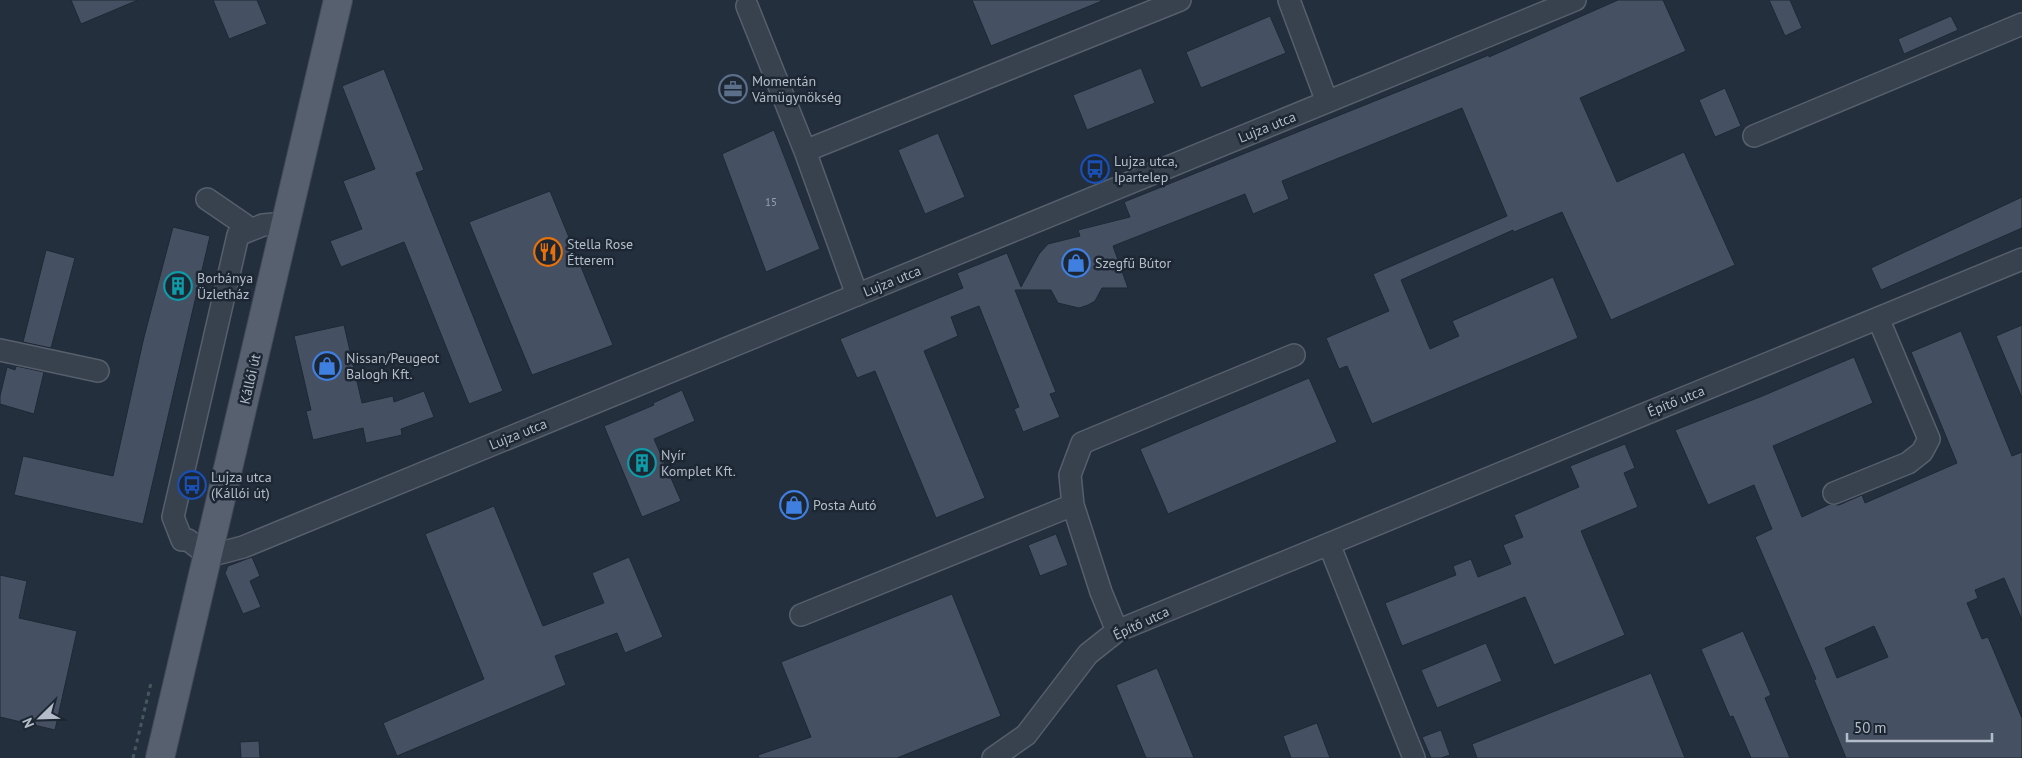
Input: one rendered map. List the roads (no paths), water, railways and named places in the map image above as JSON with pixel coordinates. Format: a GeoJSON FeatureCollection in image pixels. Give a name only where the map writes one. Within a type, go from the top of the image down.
{"type":"FeatureCollection","features":[{"type":"Feature","properties":{"kind":"main road","name":"Kállói út"},"geometry":{"type":"LineString","coordinates":[[160,758],[338,0]]}},
{"type":"Feature","properties":{"kind":"street"},"geometry":{"type":"LineString","coordinates":[[805,151],[1180,0]]}},
{"type":"Feature","properties":{"kind":"street"},"geometry":{"type":"LineString","coordinates":[[1289,0],[1327,102]]}},
{"type":"Feature","properties":{"kind":"street","name":"Lujza utca"},"geometry":{"type":"LineString","coordinates":[[208,556],[243,547],[1575,0]]}},
{"type":"Feature","properties":{"kind":"street"},"geometry":{"type":"LineString","coordinates":[[747,6],[805,151],[857,295]]}},
{"type":"Feature","properties":{"kind":"street"},"geometry":{"type":"LineString","coordinates":[[1754,136],[2022,24]]}},
{"type":"Feature","properties":{"kind":"street"},"geometry":{"type":"LineString","coordinates":[[207,199],[252,230]]}},
{"type":"Feature","properties":{"kind":"street"},"geometry":{"type":"LineString","coordinates":[[208,556],[188,540],[182,540],[174,517],[238,235],[263,224],[286,223]]}},
{"type":"Feature","properties":{"kind":"street","name":"Építő utca"},"geometry":{"type":"LineString","coordinates":[[993,758],[1026,735],[1088,654],[1117,631],[2022,259]]}},
{"type":"Feature","properties":{"kind":"street"},"geometry":{"type":"LineString","coordinates":[[1834,494],[1908,463],[1922,452],[1929,439],[1878,318]]}},
{"type":"Feature","properties":{"kind":"street"},"geometry":{"type":"LineString","coordinates":[[0,350],[98,371]]}},
{"type":"Feature","properties":{"kind":"street"},"geometry":{"type":"LineString","coordinates":[[1117,631],[1101,592],[1073,505],[1070,475],[1082,443],[1294,355]]}},
{"type":"Feature","properties":{"kind":"street"},"geometry":{"type":"LineString","coordinates":[[801,615],[1073,505]]}},
{"type":"Feature","properties":{"kind":"street"},"geometry":{"type":"LineString","coordinates":[[1329,544],[1414,758]]}},
{"type":"Feature","properties":{"kind":"place","name":"Momentán Vámügynökség"},"geometry":{"type":"Point","coordinates":[733,89]}},
{"type":"Feature","properties":{"kind":"place","name":"Lujza utca, Ipartelep"},"geometry":{"type":"Point","coordinates":[1095,169]}},
{"type":"Feature","properties":{"kind":"place","name":"Stella Rose Étterem"},"geometry":{"type":"Point","coordinates":[548,252]}},
{"type":"Feature","properties":{"kind":"place","name":"Szegfű Bútor"},"geometry":{"type":"Point","coordinates":[1076,263]}},
{"type":"Feature","properties":{"kind":"place","name":"Borbánya Üzletház"},"geometry":{"type":"Point","coordinates":[178,286]}},
{"type":"Feature","properties":{"kind":"place","name":"Nissan/Peugeot Balogh Kft."},"geometry":{"type":"Point","coordinates":[327,366]}},
{"type":"Feature","properties":{"kind":"place","name":"Nyír Komplet Kft."},"geometry":{"type":"Point","coordinates":[642,463]}},
{"type":"Feature","properties":{"kind":"place","name":"Lujza utca (Kállói út)"},"geometry":{"type":"Point","coordinates":[192,485]}},
{"type":"Feature","properties":{"kind":"place","name":"Posta Autó"},"geometry":{"type":"Point","coordinates":[794,505]}}]}
